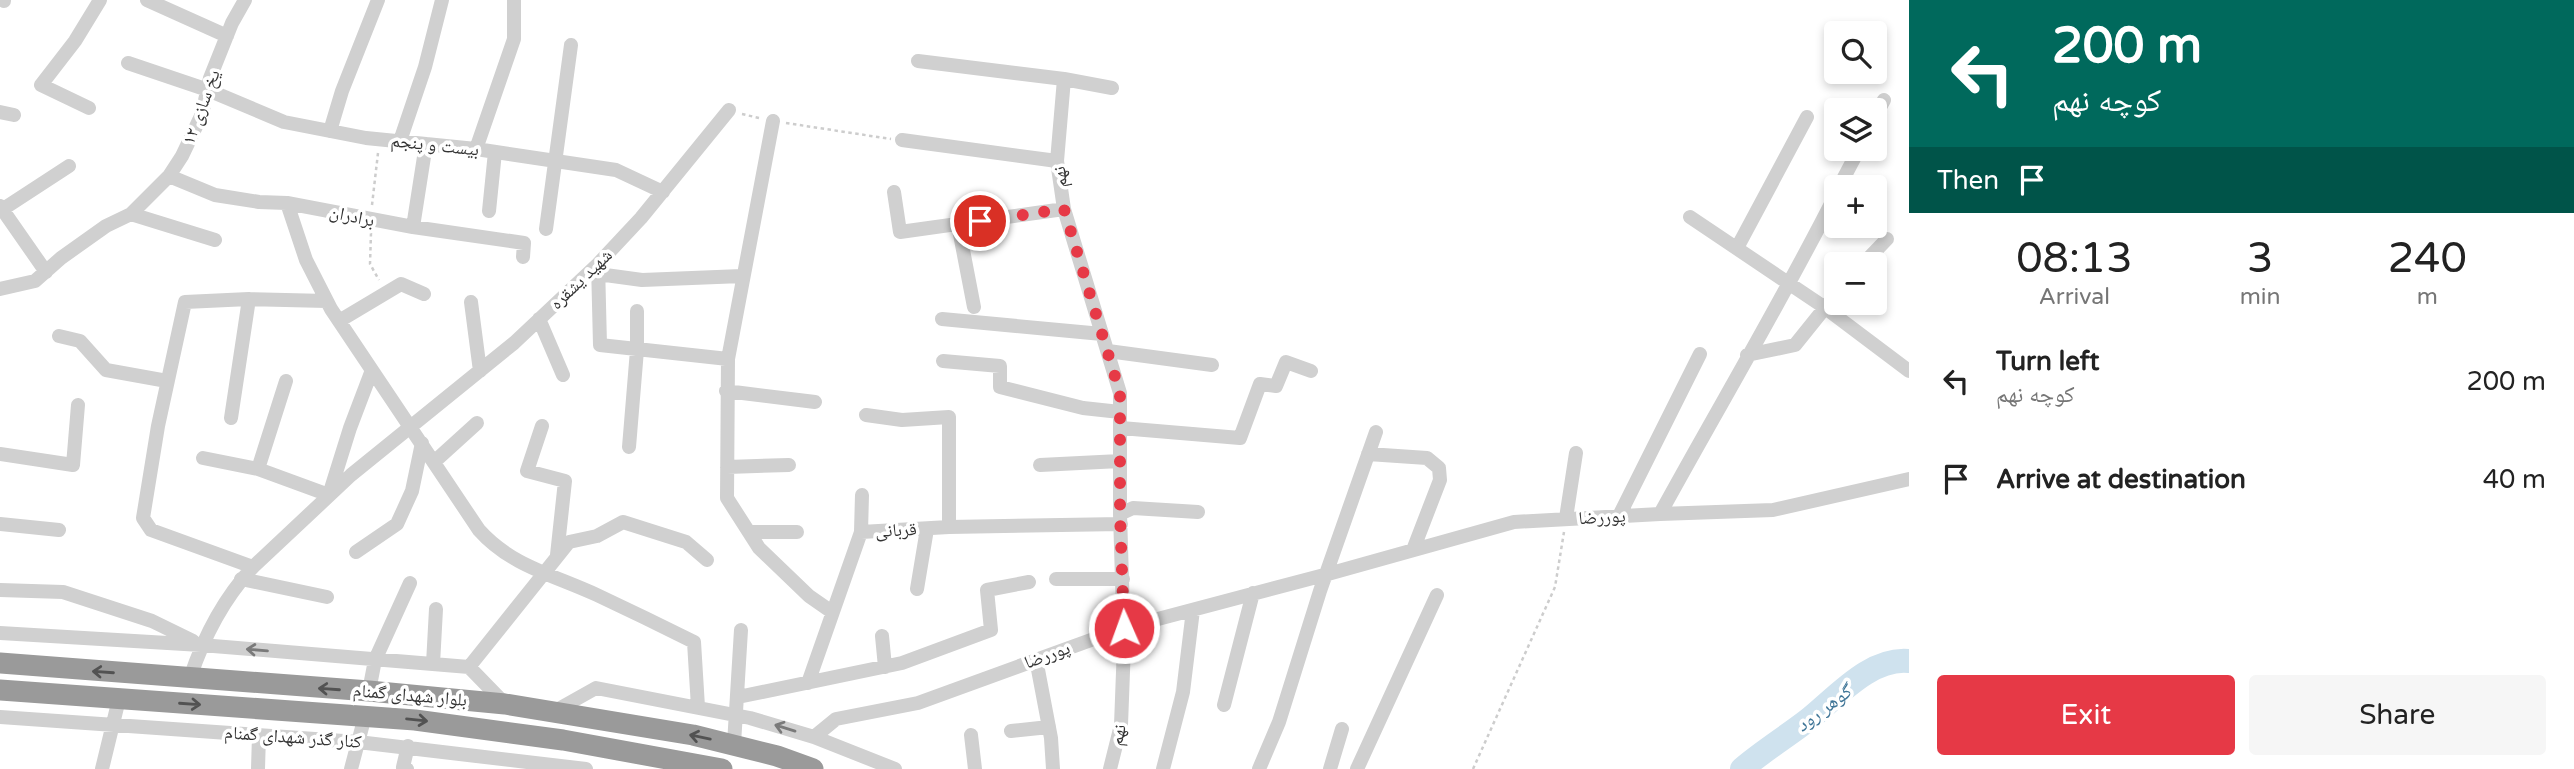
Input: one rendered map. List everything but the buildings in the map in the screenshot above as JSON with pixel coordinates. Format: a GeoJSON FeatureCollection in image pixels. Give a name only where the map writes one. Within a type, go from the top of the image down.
{"type":"FeatureCollection","features":[{"type":"Feature","properties":{"kind":"highway","name":"بلوار شهدای گمنام"},"geometry":{"type":"LineString","coordinates":[[0,663],[505,704],[734,744],[813,769]]}},
{"type":"Feature","properties":{"kind":"highway","name":"بلوار شهدای گمنام"},"geometry":{"type":"LineString","coordinates":[[0,690],[415,720],[563,740],[722,769]]}},
{"type":"Feature","properties":{"kind":"street"},"geometry":{"type":"LineString","coordinates":[[89,108],[40,85],[75,41],[100,0]]}},
{"type":"Feature","properties":{"kind":"street"},"geometry":{"type":"LineString","coordinates":[[147,0],[227,36]]}},
{"type":"Feature","properties":{"kind":"street","name":"یخ سازی ۱۲"},"geometry":{"type":"LineString","coordinates":[[0,289],[35,281],[61,258],[106,226],[131,214],[169,176],[183,156],[202,114],[227,36],[245,0]]}},
{"type":"Feature","properties":{"kind":"street"},"geometry":{"type":"LineString","coordinates":[[330,131],[342,91],[378,0]]}},
{"type":"Feature","properties":{"kind":"street"},"geometry":{"type":"LineString","coordinates":[[400,141],[425,67],[442,0]]}},
{"type":"Feature","properties":{"kind":"street"},"geometry":{"type":"LineString","coordinates":[[476,149],[514,39],[514,0]]}},
{"type":"Feature","properties":{"kind":"street"},"geometry":{"type":"LineString","coordinates":[[546,229],[572,44]]}},
{"type":"Feature","properties":{"kind":"street"},"geometry":{"type":"LineString","coordinates":[[918,61],[1064,79],[1112,88]]}},
{"type":"Feature","properties":{"kind":"street","name":"بیست و پنجم"},"geometry":{"type":"LineString","coordinates":[[128,63],[208,90],[284,122],[330,131],[617,170],[663,192]]}},
{"type":"Feature","properties":{"kind":"street","name":"نهم"},"geometry":{"type":"LineString","coordinates":[[1064,79],[1058,162],[1064,209],[1120,393],[1120,519],[1124,628],[1121,725],[1110,769]]}},
{"type":"Feature","properties":{"kind":"street","name":"شهید یشقره"},"geometry":{"type":"LineString","coordinates":[[190,678],[201,645],[241,579],[329,495],[480,371],[598,269],[729,110]]}},
{"type":"Feature","properties":{"kind":"street"},"geometry":{"type":"LineString","coordinates":[[1737,248],[1807,117]]}},
{"type":"Feature","properties":{"kind":"street"},"geometry":{"type":"LineString","coordinates":[[773,121],[728,359],[727,498],[759,548],[809,596],[832,612]]}},
{"type":"Feature","properties":{"kind":"street"},"geometry":{"type":"LineString","coordinates":[[902,140],[1058,162]]}},
{"type":"Feature","properties":{"kind":"street"},"geometry":{"type":"LineString","coordinates":[[412,227],[426,144]]}},
{"type":"Feature","properties":{"kind":"street"},"geometry":{"type":"LineString","coordinates":[[489,211],[495,152]]}},
{"type":"Feature","properties":{"kind":"street"},"geometry":{"type":"LineString","coordinates":[[47,272],[1,209],[69,166]]}},
{"type":"Feature","properties":{"kind":"street","name":"برادران"},"geometry":{"type":"LineString","coordinates":[[169,176],[215,195],[287,203],[412,227],[524,243],[523,257]]}},
{"type":"Feature","properties":{"kind":"street"},"geometry":{"type":"LineString","coordinates":[[894,192],[900,232],[1064,209]]}},
{"type":"Feature","properties":{"kind":"street"},"geometry":{"type":"LineString","coordinates":[[287,203],[306,260],[327,301],[479,530],[493,546],[519,562],[595,594],[694,642],[698,707]]}},
{"type":"Feature","properties":{"kind":"street"},"geometry":{"type":"LineString","coordinates":[[131,214],[215,240]]}},
{"type":"Feature","properties":{"kind":"street"},"geometry":{"type":"LineString","coordinates":[[1690,216],[1824,307],[1795,345],[1747,355]]}},
{"type":"Feature","properties":{"kind":"street"},"geometry":{"type":"LineString","coordinates":[[1660,514],[1747,355],[1790,284],[1824,217]]}},
{"type":"Feature","properties":{"kind":"street"},"geometry":{"type":"LineString","coordinates":[[958,224],[974,307]]}},
{"type":"Feature","properties":{"kind":"street"},"geometry":{"type":"LineString","coordinates":[[1875,252],[1887,239]]}},
{"type":"Feature","properties":{"kind":"street"},"geometry":{"type":"LineString","coordinates":[[728,359],[600,345],[598,269],[642,280],[742,276]]}},
{"type":"Feature","properties":{"kind":"street"},"geometry":{"type":"LineString","coordinates":[[339,321],[401,284],[424,294]]}},
{"type":"Feature","properties":{"kind":"street"},"geometry":{"type":"LineString","coordinates":[[253,567],[151,530],[143,518],[167,381],[185,302],[249,299],[327,301]]}},
{"type":"Feature","properties":{"kind":"street"},"geometry":{"type":"LineString","coordinates":[[232,418],[249,299]]}},
{"type":"Feature","properties":{"kind":"street"},"geometry":{"type":"LineString","coordinates":[[471,302],[480,371]]}},
{"type":"Feature","properties":{"kind":"street"},"geometry":{"type":"LineString","coordinates":[[629,447],[637,350],[637,311]]}},
{"type":"Feature","properties":{"kind":"street"},"geometry":{"type":"LineString","coordinates":[[1834,315],[1909,372]]}},
{"type":"Feature","properties":{"kind":"street"},"geometry":{"type":"LineString","coordinates":[[539,319],[563,375]]}},
{"type":"Feature","properties":{"kind":"street"},"geometry":{"type":"LineString","coordinates":[[942,319],[1102,334]]}},
{"type":"Feature","properties":{"kind":"street"},"geometry":{"type":"LineString","coordinates":[[59,336],[80,341],[106,370],[167,381]]}},
{"type":"Feature","properties":{"kind":"street"},"geometry":{"type":"LineString","coordinates":[[1108,351],[1212,365]]}},
{"type":"Feature","properties":{"kind":"street"},"geometry":{"type":"LineString","coordinates":[[1619,516],[1700,354]]}},
{"type":"Feature","properties":{"kind":"street"},"geometry":{"type":"LineString","coordinates":[[943,361],[1000,366],[1000,387],[1083,408],[1120,412]]}},
{"type":"Feature","properties":{"kind":"street"},"geometry":{"type":"LineString","coordinates":[[1121,428],[1240,438],[1260,384],[1276,386],[1286,362],[1311,371]]}},
{"type":"Feature","properties":{"kind":"street"},"geometry":{"type":"LineString","coordinates":[[203,458],[258,469],[329,495],[372,370]]}},
{"type":"Feature","properties":{"kind":"street"},"geometry":{"type":"LineString","coordinates":[[258,469],[286,381]]}},
{"type":"Feature","properties":{"kind":"street"},"geometry":{"type":"LineString","coordinates":[[726,391],[815,402]]}},
{"type":"Feature","properties":{"kind":"street"},"geometry":{"type":"LineString","coordinates":[[0,454],[73,465],[78,405]]}},
{"type":"Feature","properties":{"kind":"street"},"geometry":{"type":"LineString","coordinates":[[866,415],[902,420],[949,417],[949,527]]}},
{"type":"Feature","properties":{"kind":"street"},"geometry":{"type":"LineString","coordinates":[[434,462],[477,423]]}},
{"type":"Feature","properties":{"kind":"street"},"geometry":{"type":"LineString","coordinates":[[542,426],[527,471],[565,481],[557,557]]}},
{"type":"Feature","properties":{"kind":"street"},"geometry":{"type":"LineString","coordinates":[[1259,769],[1279,722],[1320,591],[1376,432]]}},
{"type":"Feature","properties":{"kind":"street"},"geometry":{"type":"LineString","coordinates":[[356,552],[397,524],[412,491],[422,443]]}},
{"type":"Feature","properties":{"kind":"street"},"geometry":{"type":"LineString","coordinates":[[1566,518],[1576,453]]}},
{"type":"Feature","properties":{"kind":"street"},"geometry":{"type":"LineString","coordinates":[[1368,454],[1427,458],[1439,468],[1440,480],[1413,550]]}},
{"type":"Feature","properties":{"kind":"street"},"geometry":{"type":"LineString","coordinates":[[1040,465],[1121,461]]}},
{"type":"Feature","properties":{"kind":"street"},"geometry":{"type":"LineString","coordinates":[[727,467],[789,465]]}},
{"type":"Feature","properties":{"kind":"street","name":"پوررضا"},"geometry":{"type":"LineString","coordinates":[[814,737],[836,719],[918,702],[1124,628],[1514,522],[1773,510],[1909,479]]}},
{"type":"Feature","properties":{"kind":"street"},"geometry":{"type":"LineString","coordinates":[[860,532],[862,495]]}},
{"type":"Feature","properties":{"kind":"street","name":"قربانی"},"geometry":{"type":"LineString","coordinates":[[808,683],[860,532],[1120,519],[1133,508],[1198,512]]}},
{"type":"Feature","properties":{"kind":"street"},"geometry":{"type":"LineString","coordinates":[[469,667],[569,542],[597,536],[623,522],[685,541],[707,560]]}},
{"type":"Feature","properties":{"kind":"street"},"geometry":{"type":"LineString","coordinates":[[0,524],[60,530]]}},
{"type":"Feature","properties":{"kind":"street"},"geometry":{"type":"LineString","coordinates":[[916,589],[927,528]]}},
{"type":"Feature","properties":{"kind":"street"},"geometry":{"type":"LineString","coordinates":[[749,531],[797,532]]}},
{"type":"Feature","properties":{"kind":"street"},"geometry":{"type":"LineString","coordinates":[[241,579],[327,597]]}},
{"type":"Feature","properties":{"kind":"street"},"geometry":{"type":"LineString","coordinates":[[1056,579],[1122,579]]}},
{"type":"Feature","properties":{"kind":"street"},"geometry":{"type":"LineString","coordinates":[[738,696],[885,667],[932,653],[991,630],[987,590],[1029,582]]}},
{"type":"Feature","properties":{"kind":"street"},"geometry":{"type":"LineString","coordinates":[[369,691],[375,660],[410,583]]}},
{"type":"Feature","properties":{"kind":"street"},"geometry":{"type":"LineString","coordinates":[[0,590],[62,592],[152,621],[201,645]]}},
{"type":"Feature","properties":{"kind":"street"},"geometry":{"type":"LineString","coordinates":[[1224,705],[1253,593]]}},
{"type":"Feature","properties":{"kind":"street"},"geometry":{"type":"LineString","coordinates":[[1357,769],[1437,595]]}},
{"type":"Feature","properties":{"kind":"street"},"geometry":{"type":"LineString","coordinates":[[433,664],[436,609]]}},
{"type":"Feature","properties":{"kind":"street"},"geometry":{"type":"LineString","coordinates":[[1163,769],[1184,692],[1192,610]]}},
{"type":"Feature","properties":{"kind":"street"},"geometry":{"type":"LineString","coordinates":[[734,744],[738,715],[741,630]]}},
{"type":"Feature","properties":{"kind":"street"},"geometry":{"type":"LineString","coordinates":[[0,633],[201,645],[469,667],[505,704]]}},
{"type":"Feature","properties":{"kind":"street"},"geometry":{"type":"LineString","coordinates":[[882,636],[885,667]]}},
{"type":"Feature","properties":{"kind":"street"},"geometry":{"type":"LineString","coordinates":[[1036,659],[1049,727],[1052,769]]}},
{"type":"Feature","properties":{"kind":"street"},"geometry":{"type":"LineString","coordinates":[[555,711],[596,688],[738,715],[814,737],[895,769]]}},
{"type":"Feature","properties":{"kind":"street"},"geometry":{"type":"LineString","coordinates":[[42,720],[46,694]]}},
{"type":"Feature","properties":{"kind":"street"},"geometry":{"type":"LineString","coordinates":[[102,769],[119,699]]}},
{"type":"Feature","properties":{"kind":"street"},"geometry":{"type":"LineString","coordinates":[[351,769],[365,716]]}},
{"type":"Feature","properties":{"kind":"street","name":"کنار گذر شهدای گمنام"},"geometry":{"type":"LineString","coordinates":[[0,718],[408,746],[586,769]]}},
{"type":"Feature","properties":{"kind":"street"},"geometry":{"type":"LineString","coordinates":[[1011,731],[1049,727]]}},
{"type":"Feature","properties":{"kind":"street"},"geometry":{"type":"LineString","coordinates":[[1330,769],[1342,729]]}},
{"type":"Feature","properties":{"kind":"street"},"geometry":{"type":"LineString","coordinates":[[258,769],[259,735]]}},
{"type":"Feature","properties":{"kind":"street"},"geometry":{"type":"LineString","coordinates":[[971,735],[975,769]]}},
{"type":"Feature","properties":{"kind":"street"},"geometry":{"type":"LineString","coordinates":[[560,767],[563,740]]}},
{"type":"Feature","properties":{"kind":"street"},"geometry":{"type":"LineString","coordinates":[[407,769],[403,767],[408,746]]}},
{"type":"Feature","properties":{"kind":"path"},"geometry":{"type":"LineString","coordinates":[[729,110],[773,121],[902,140]]}},
{"type":"Feature","properties":{"kind":"path"},"geometry":{"type":"LineString","coordinates":[[1474,769],[1555,587],[1566,518]]}},
{"type":"Feature","properties":{"kind":"waterway","name":"گوهر رود"},"geometry":{"type":"LineString","coordinates":[[1742,769],[1867,672],[1895,661],[1909,661]]}},
{"type":"Feature","properties":{"kind":"route"},"geometry":{"type":"LineString","coordinates":[[980,221],[1064,209],[1120,393],[1124,628]]}}]}
